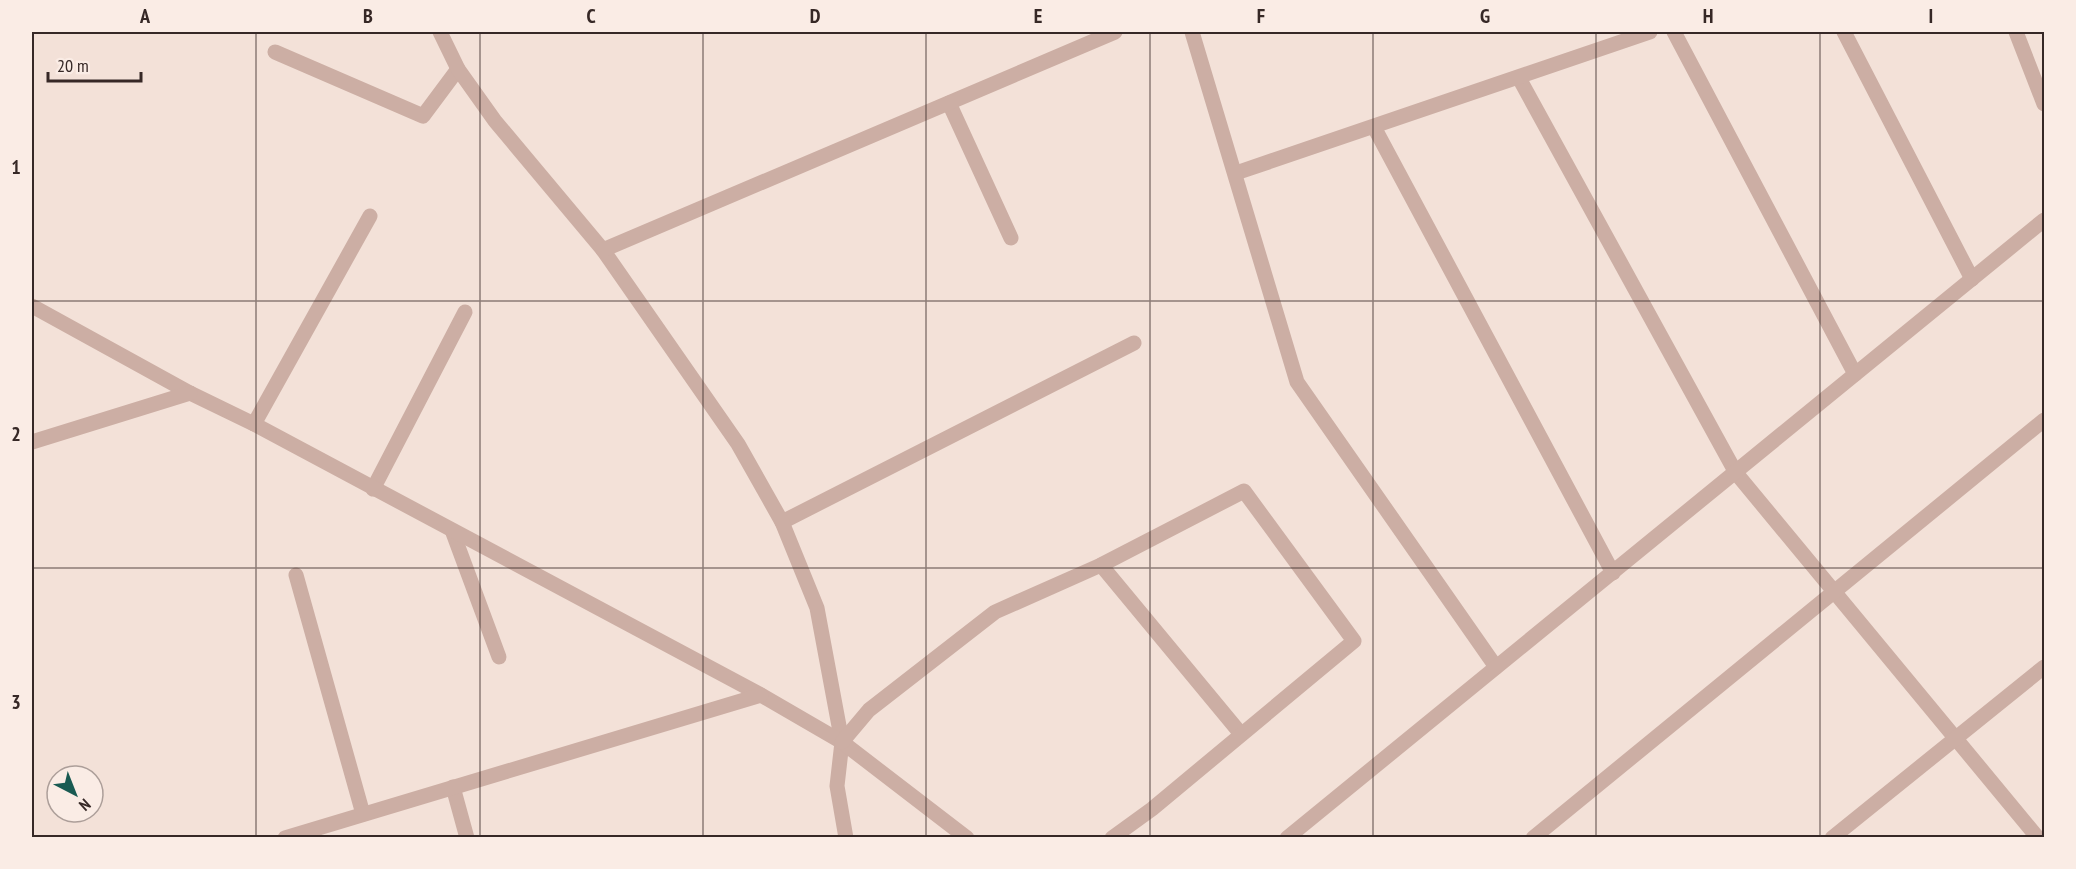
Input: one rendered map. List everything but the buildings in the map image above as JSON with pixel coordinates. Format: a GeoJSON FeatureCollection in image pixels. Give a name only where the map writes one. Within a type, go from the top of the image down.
{"type":"FeatureCollection","features":[{"type":"Feature","properties":{"kind":"street"},"geometry":{"type":"LineString","coordinates":[[440,32],[458,69],[495,121],[603,250],[738,444],[782,522],[817,608],[842,742],[837,786],[846,837]]}},
{"type":"Feature","properties":{"kind":"street"},"geometry":{"type":"LineString","coordinates":[[603,250],[1115,32]]}},
{"type":"Feature","properties":{"kind":"street"},"geometry":{"type":"LineString","coordinates":[[1192,32],[1297,382],[1496,668]]}},
{"type":"Feature","properties":{"kind":"street"},"geometry":{"type":"LineString","coordinates":[[1236,173],[1374,128],[1650,32]]}},
{"type":"Feature","properties":{"kind":"street"},"geometry":{"type":"LineString","coordinates":[[1674,32],[1855,374]]}},
{"type":"Feature","properties":{"kind":"street"},"geometry":{"type":"LineString","coordinates":[[1844,32],[1972,279]]}},
{"type":"Feature","properties":{"kind":"street"},"geometry":{"type":"LineString","coordinates":[[2016,32],[2044,104]]}},
{"type":"Feature","properties":{"kind":"street"},"geometry":{"type":"LineString","coordinates":[[275,52],[423,117],[458,69]]}},
{"type":"Feature","properties":{"kind":"street"},"geometry":{"type":"LineString","coordinates":[[1519,78],[1736,473],[2038,837]]}},
{"type":"Feature","properties":{"kind":"street"},"geometry":{"type":"LineString","coordinates":[[949,103],[1011,238]]}},
{"type":"Feature","properties":{"kind":"street"},"geometry":{"type":"LineString","coordinates":[[1374,128],[1613,573]]}},
{"type":"Feature","properties":{"kind":"street"},"geometry":{"type":"LineString","coordinates":[[254,424],[369,216]]}},
{"type":"Feature","properties":{"kind":"street"},"geometry":{"type":"LineString","coordinates":[[1287,837],[2044,220]]}},
{"type":"Feature","properties":{"kind":"street"},"geometry":{"type":"LineString","coordinates":[[32,306],[190,393],[254,424],[453,533],[761,695],[842,742],[966,837]]}},
{"type":"Feature","properties":{"kind":"street"},"geometry":{"type":"LineString","coordinates":[[373,489],[465,312]]}},
{"type":"Feature","properties":{"kind":"street"},"geometry":{"type":"LineString","coordinates":[[782,522],[1134,343]]}},
{"type":"Feature","properties":{"kind":"street"},"geometry":{"type":"LineString","coordinates":[[32,442],[190,393]]}},
{"type":"Feature","properties":{"kind":"street"},"geometry":{"type":"LineString","coordinates":[[1533,837],[2044,420]]}},
{"type":"Feature","properties":{"kind":"street"},"geometry":{"type":"LineString","coordinates":[[842,742],[869,710],[995,612],[1101,565],[1244,491],[1354,641],[1152,809],[1112,837]]}},
{"type":"Feature","properties":{"kind":"street"},"geometry":{"type":"LineString","coordinates":[[453,533],[499,657]]}},
{"type":"Feature","properties":{"kind":"street"},"geometry":{"type":"LineString","coordinates":[[1101,565],[1241,734]]}},
{"type":"Feature","properties":{"kind":"street"},"geometry":{"type":"LineString","coordinates":[[296,575],[363,814]]}},
{"type":"Feature","properties":{"kind":"street"},"geometry":{"type":"LineString","coordinates":[[1832,837],[2044,667]]}},
{"type":"Feature","properties":{"kind":"street"},"geometry":{"type":"LineString","coordinates":[[285,837],[305,835],[363,814],[761,695]]}},
{"type":"Feature","properties":{"kind":"street"},"geometry":{"type":"LineString","coordinates":[[453,787],[467,837]]}}]}
